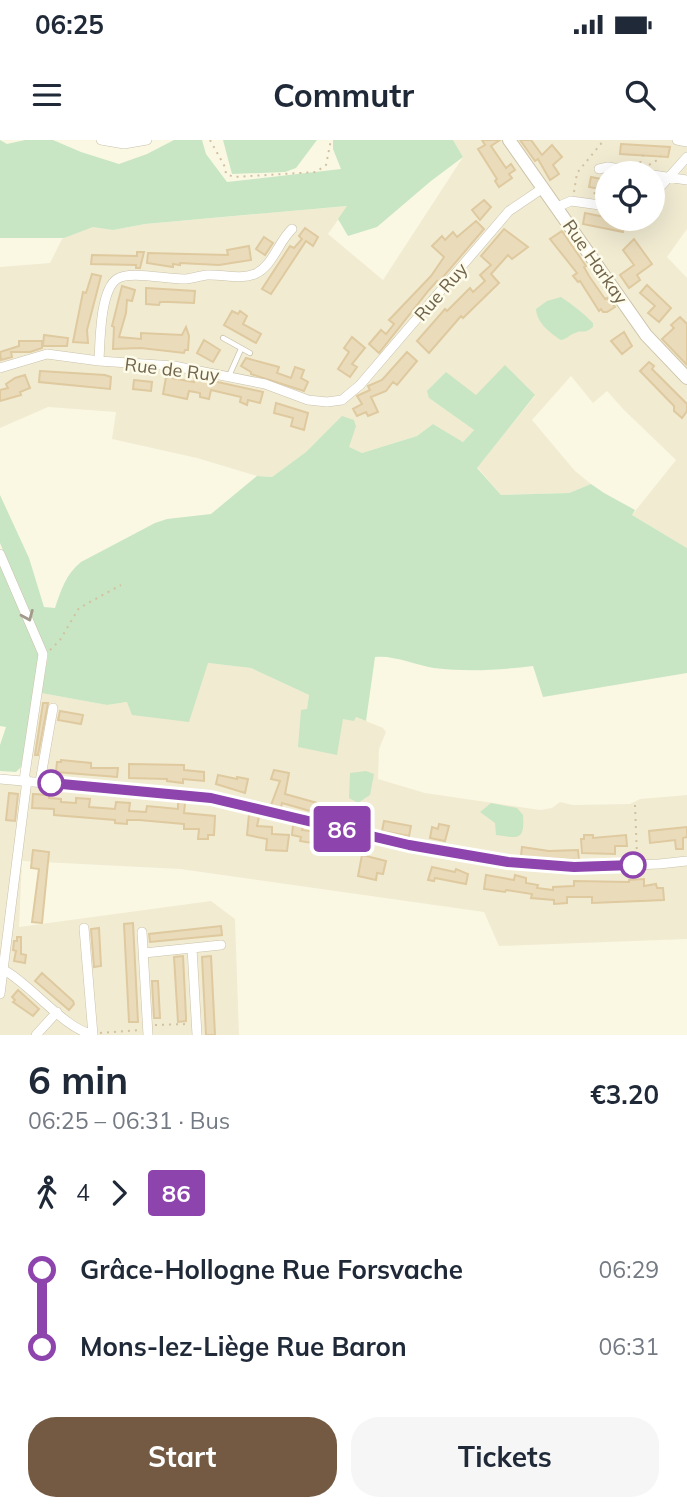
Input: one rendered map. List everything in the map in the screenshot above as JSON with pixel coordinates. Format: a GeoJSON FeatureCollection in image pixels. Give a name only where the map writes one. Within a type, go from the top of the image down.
{"type":"FeatureCollection","features":[{"type":"Feature","properties":{"kind":"street"},"geometry":{"type":"LineString","coordinates":[[101,140],[141,141]]}},
{"type":"Feature","properties":{"kind":"street","name":"Rue Harkay"},"geometry":{"type":"LineString","coordinates":[[509,140],[646,335],[687,378]]}},
{"type":"Feature","properties":{"kind":"street"},"geometry":{"type":"LineString","coordinates":[[677,140],[687,142]]}},
{"type":"Feature","properties":{"kind":"street"},"geometry":{"type":"LineString","coordinates":[[665,182],[687,157]]}},
{"type":"Feature","properties":{"kind":"street"},"geometry":{"type":"LineString","coordinates":[[665,176],[687,180]]}},
{"type":"Feature","properties":{"kind":"street","name":"Rue Ruy"},"geometry":{"type":"LineString","coordinates":[[342,400],[360,385],[509,211],[543,188]]}},
{"type":"Feature","properties":{"kind":"street"},"geometry":{"type":"LineString","coordinates":[[557,207],[572,201],[595,204]]}},
{"type":"Feature","properties":{"kind":"street"},"geometry":{"type":"LineString","coordinates":[[99,361],[102,318],[114,281],[128,276],[183,279],[207,275],[247,276],[263,269],[292,229]]}},
{"type":"Feature","properties":{"kind":"street","name":"Rue de Ruy"},"geometry":{"type":"LineString","coordinates":[[0,368],[47,354],[174,366],[265,384],[308,400],[342,400]]}},
{"type":"Feature","properties":{"kind":"street"},"geometry":{"type":"LineString","coordinates":[[0,554],[43,654],[0,994]]}},
{"type":"Feature","properties":{"kind":"street"},"geometry":{"type":"LineString","coordinates":[[40,782],[53,708]]}},
{"type":"Feature","properties":{"kind":"street"},"geometry":{"type":"LineString","coordinates":[[0,779],[211,798],[409,845],[508,862],[574,867],[687,861]]}},
{"type":"Feature","properties":{"kind":"street"},"geometry":{"type":"LineString","coordinates":[[0,899],[11,903]]}},
{"type":"Feature","properties":{"kind":"street"},"geometry":{"type":"LineString","coordinates":[[4,970],[19,978],[75,1027],[93,1034],[84,928]]}},
{"type":"Feature","properties":{"kind":"street"},"geometry":{"type":"LineString","coordinates":[[142,932],[148,1030]]}},
{"type":"Feature","properties":{"kind":"street"},"geometry":{"type":"LineString","coordinates":[[144,953],[222,945]]}},
{"type":"Feature","properties":{"kind":"street"},"geometry":{"type":"LineString","coordinates":[[192,948],[197,1035]]}},
{"type":"Feature","properties":{"kind":"street"},"geometry":{"type":"LineString","coordinates":[[37,1035],[57,1012]]}},
{"type":"Feature","properties":{"kind":"lane"},"geometry":{"type":"LineString","coordinates":[[223,338],[250,353]]}},
{"type":"Feature","properties":{"kind":"lane"},"geometry":{"type":"LineString","coordinates":[[229,377],[241,349]]}},
{"type":"Feature","properties":{"kind":"path"},"geometry":{"type":"LineString","coordinates":[[210,140],[226,174],[234,177],[316,173],[326,165],[331,140]]}},
{"type":"Feature","properties":{"kind":"path"},"geometry":{"type":"LineString","coordinates":[[572,201],[577,173],[604,140]]}},
{"type":"Feature","properties":{"kind":"path"},"geometry":{"type":"LineString","coordinates":[[640,161],[643,155]]}},
{"type":"Feature","properties":{"kind":"path"},"geometry":{"type":"LineString","coordinates":[[657,161],[660,156]]}},
{"type":"Feature","properties":{"kind":"path"},"geometry":{"type":"LineString","coordinates":[[43,654],[56,646],[79,608],[121,585]]}},
{"type":"Feature","properties":{"kind":"path"},"geometry":{"type":"LineString","coordinates":[[635,805],[637,865]]}},
{"type":"Feature","properties":{"kind":"path"},"geometry":{"type":"LineString","coordinates":[[93,1034],[196,1023]]}},
{"type":"Feature","properties":{"kind":"shaded area"},"geometry":{"type":"Polygon","coordinates":[[[453,140],[687,140],[687,229],[667,257],[687,278],[687,548],[632,515],[676,460],[607,391],[593,403],[571,376],[532,420],[575,471],[591,484],[569,493],[501,495],[477,467],[535,396],[475,395],[429,398],[474,430],[463,442],[433,424],[417,436],[362,453],[348,447],[340,419],[306,452],[272,477],[257,476],[197,458],[112,439],[116,412],[48,407],[0,428],[0,267],[50,263],[62,239],[91,226],[113,230],[145,224],[348,206],[328,234],[383,280],[463,157],[453,140]]]}},
{"type":"Feature","properties":{"kind":"shaded area"},"geometry":{"type":"Polygon","coordinates":[[[208,663],[251,668],[309,695],[307,709],[343,718],[356,717],[383,728],[386,732],[379,749],[378,779],[425,793],[540,810],[552,808],[560,802],[573,805],[630,804],[640,799],[687,795],[687,939],[499,946],[484,912],[180,869],[22,861],[19,927],[211,901],[235,919],[239,1035],[0,1035],[0,780],[27,781],[41,693],[107,705],[127,702],[208,663]]]}},
{"type":"Feature","properties":{"kind":"green space"},"geometry":{"type":"Polygon","coordinates":[[[0,140],[7,144],[25,140],[53,140],[119,164],[174,140],[202,140],[206,154],[227,182],[341,169],[333,149],[333,140],[453,140],[463,157],[377,227],[348,236],[338,219],[347,206],[145,224],[113,230],[93,227],[64,238],[0,238],[0,140]]]}},
{"type":"Feature","properties":{"kind":"green space"},"geometry":{"type":"Polygon","coordinates":[[[223,140],[317,140],[296,168],[285,172],[232,174],[223,140]]]}},
{"type":"Feature","properties":{"kind":"green space"},"geometry":{"type":"Polygon","coordinates":[[[561,297],[589,319],[593,327],[561,340],[549,331],[541,323],[536,309],[547,301],[561,297]]]}},
{"type":"Feature","properties":{"kind":"green space"},"geometry":{"type":"Polygon","coordinates":[[[505,365],[535,395],[477,468],[501,495],[569,493],[591,484],[635,510],[632,515],[687,548],[687,673],[543,697],[533,666],[459,670],[375,657],[366,721],[356,717],[354,721],[343,719],[337,755],[298,747],[301,710],[307,709],[309,695],[251,668],[208,663],[189,722],[132,715],[127,702],[107,705],[41,693],[48,656],[0,543],[0,495],[29,558],[44,607],[55,608],[68,577],[81,562],[155,523],[211,514],[257,476],[272,477],[306,452],[342,416],[354,420],[356,426],[349,447],[362,453],[417,436],[433,424],[463,442],[474,430],[429,398],[427,391],[446,372],[476,395],[505,365]]]}},
{"type":"Feature","properties":{"kind":"green space"},"geometry":{"type":"Polygon","coordinates":[[[0,563],[39,650],[40,667],[21,767],[16,772],[0,771],[0,745],[6,727],[0,726],[0,563]]]}},
{"type":"Feature","properties":{"kind":"green space"},"geometry":{"type":"Polygon","coordinates":[[[366,771],[374,774],[370,795],[358,803],[349,798],[350,773],[366,771]]]}},
{"type":"Feature","properties":{"kind":"green space"},"geometry":{"type":"Polygon","coordinates":[[[491,803],[517,808],[523,815],[523,830],[519,836],[496,835],[495,823],[480,812],[491,803]]]}},
{"type":"Feature","properties":{"kind":"building"},"geometry":{"type":"Polygon","coordinates":[[[482,140],[500,140],[491,146],[506,168],[511,164],[515,170],[509,174],[512,178],[499,187],[495,181],[497,179],[478,149],[485,145],[482,140]]]}},
{"type":"Feature","properties":{"kind":"building"},"geometry":{"type":"Polygon","coordinates":[[[520,140],[531,140],[542,155],[552,145],[562,157],[553,165],[559,174],[550,180],[538,159],[535,161],[520,140]]]}},
{"type":"Feature","properties":{"kind":"building"},"geometry":{"type":"Polygon","coordinates":[[[621,144],[670,147],[668,157],[620,154],[621,144]]]}},
{"type":"Feature","properties":{"kind":"building"},"geometry":{"type":"Polygon","coordinates":[[[591,177],[595,178],[595,188],[589,187],[591,177]]]}},
{"type":"Feature","properties":{"kind":"building"},"geometry":{"type":"Polygon","coordinates":[[[484,200],[491,207],[480,220],[472,210],[484,200]]]}},
{"type":"Feature","properties":{"kind":"building"},"geometry":{"type":"Polygon","coordinates":[[[585,213],[595,215],[595,226],[583,224],[585,213]]]}},
{"type":"Feature","properties":{"kind":"building"},"geometry":{"type":"Polygon","coordinates":[[[476,221],[484,229],[429,290],[379,353],[369,344],[381,330],[386,334],[394,324],[389,320],[431,276],[444,257],[432,246],[442,236],[445,240],[453,232],[457,237],[476,221]]]}},
{"type":"Feature","properties":{"kind":"building"},"geometry":{"type":"Polygon","coordinates":[[[305,228],[318,237],[313,246],[306,241],[271,294],[262,289],[290,246],[294,248],[302,239],[299,236],[305,228]]]}},
{"type":"Feature","properties":{"kind":"building"},"geometry":{"type":"Polygon","coordinates":[[[504,229],[528,247],[512,259],[508,255],[491,274],[499,283],[463,318],[461,316],[429,353],[417,341],[445,309],[447,311],[470,288],[473,292],[485,281],[480,275],[491,265],[481,256],[504,229]]]}},
{"type":"Feature","properties":{"kind":"building"},"geometry":{"type":"Polygon","coordinates":[[[562,231],[605,299],[615,307],[607,312],[601,309],[599,311],[580,281],[573,276],[577,273],[550,239],[562,231]]]}},
{"type":"Feature","properties":{"kind":"building"},"geometry":{"type":"Polygon","coordinates":[[[264,237],[273,243],[265,255],[256,249],[264,237]]]}},
{"type":"Feature","properties":{"kind":"building"},"geometry":{"type":"Polygon","coordinates":[[[634,239],[652,264],[637,275],[640,280],[629,288],[620,275],[634,265],[623,250],[634,239]]]}},
{"type":"Feature","properties":{"kind":"building"},"geometry":{"type":"Polygon","coordinates":[[[249,246],[251,260],[219,265],[180,263],[173,264],[173,267],[147,263],[148,253],[228,255],[227,250],[249,246]]]}},
{"type":"Feature","properties":{"kind":"building"},"geometry":{"type":"Polygon","coordinates":[[[137,252],[144,252],[140,268],[136,268],[136,265],[91,264],[92,255],[137,256],[137,252]]]}},
{"type":"Feature","properties":{"kind":"building"},"geometry":{"type":"Polygon","coordinates":[[[92,274],[101,276],[87,330],[88,343],[73,342],[83,292],[86,293],[92,274]]]}},
{"type":"Feature","properties":{"kind":"building"},"geometry":{"type":"Polygon","coordinates":[[[647,285],[671,308],[659,322],[648,313],[655,306],[640,293],[647,285]]]}},
{"type":"Feature","properties":{"kind":"building"},"geometry":{"type":"Polygon","coordinates":[[[122,286],[135,290],[132,301],[127,300],[119,337],[141,339],[141,333],[182,335],[186,327],[189,336],[188,350],[184,353],[141,348],[113,349],[112,326],[122,286]]]}},
{"type":"Feature","properties":{"kind":"building"},"geometry":{"type":"Polygon","coordinates":[[[146,288],[195,291],[194,303],[146,304],[146,288]]]}},
{"type":"Feature","properties":{"kind":"building"},"geometry":{"type":"Polygon","coordinates":[[[232,311],[238,314],[240,311],[247,316],[243,324],[261,334],[256,343],[224,325],[232,311]]]}},
{"type":"Feature","properties":{"kind":"building"},"geometry":{"type":"Polygon","coordinates":[[[680,317],[687,324],[687,365],[662,339],[674,328],[671,325],[680,317]]]}},
{"type":"Feature","properties":{"kind":"building"},"geometry":{"type":"Polygon","coordinates":[[[624,332],[632,346],[622,354],[611,341],[624,332]]]}},
{"type":"Feature","properties":{"kind":"building"},"geometry":{"type":"Polygon","coordinates":[[[44,335],[68,338],[67,346],[43,346],[44,335]]]}},
{"type":"Feature","properties":{"kind":"building"},"geometry":{"type":"Polygon","coordinates":[[[352,337],[365,348],[352,364],[357,367],[350,377],[338,369],[349,352],[344,348],[352,337]]]}},
{"type":"Feature","properties":{"kind":"building"},"geometry":{"type":"Polygon","coordinates":[[[204,340],[220,350],[213,362],[197,353],[204,340]]]}},
{"type":"Feature","properties":{"kind":"building"},"geometry":{"type":"Polygon","coordinates":[[[19,341],[42,341],[42,348],[30,352],[11,352],[12,357],[1,360],[0,352],[19,346],[19,341]]]}},
{"type":"Feature","properties":{"kind":"building"},"geometry":{"type":"Polygon","coordinates":[[[407,352],[417,361],[397,385],[393,382],[386,391],[371,397],[378,412],[368,416],[366,412],[357,416],[353,409],[362,404],[357,396],[370,390],[368,386],[382,380],[407,352]]]}},
{"type":"Feature","properties":{"kind":"building"},"geometry":{"type":"Polygon","coordinates":[[[246,358],[279,367],[277,373],[291,378],[295,367],[304,370],[301,378],[308,382],[304,391],[251,374],[241,366],[246,358]]]}},
{"type":"Feature","properties":{"kind":"building"},"geometry":{"type":"Polygon","coordinates":[[[649,362],[654,366],[652,369],[687,404],[687,411],[682,418],[640,371],[649,362]]]}},
{"type":"Feature","properties":{"kind":"building"},"geometry":{"type":"Polygon","coordinates":[[[40,371],[105,375],[111,377],[110,389],[39,382],[40,371]]]}},
{"type":"Feature","properties":{"kind":"building"},"geometry":{"type":"Polygon","coordinates":[[[25,375],[30,388],[20,392],[21,395],[0,401],[0,390],[8,388],[6,384],[15,378],[25,375]]]}},
{"type":"Feature","properties":{"kind":"building"},"geometry":{"type":"Polygon","coordinates":[[[166,377],[194,382],[195,377],[263,392],[260,403],[248,400],[247,405],[240,402],[241,397],[211,390],[209,399],[200,397],[200,393],[189,391],[187,399],[163,394],[166,377]]]}},
{"type":"Feature","properties":{"kind":"building"},"geometry":{"type":"Polygon","coordinates":[[[134,380],[152,382],[151,391],[133,389],[134,380]]]}},
{"type":"Feature","properties":{"kind":"building"},"geometry":{"type":"Polygon","coordinates":[[[276,403],[308,413],[304,430],[291,426],[293,418],[274,413],[276,403]]]}},
{"type":"Feature","properties":{"kind":"building"},"geometry":{"type":"Polygon","coordinates":[[[43,703],[48,703],[38,755],[35,755],[43,703]]]}},
{"type":"Feature","properties":{"kind":"building"},"geometry":{"type":"Polygon","coordinates":[[[60,711],[83,715],[81,724],[58,720],[60,711]]]}},
{"type":"Feature","properties":{"kind":"building"},"geometry":{"type":"Polygon","coordinates":[[[61,760],[91,763],[91,768],[118,768],[117,777],[56,772],[57,762],[61,760]]]}},
{"type":"Feature","properties":{"kind":"building"},"geometry":{"type":"Polygon","coordinates":[[[129,764],[184,765],[184,770],[204,772],[204,781],[183,779],[183,783],[167,779],[129,778],[129,764]]]}},
{"type":"Feature","properties":{"kind":"building"},"geometry":{"type":"Polygon","coordinates":[[[274,770],[289,773],[285,794],[321,804],[320,808],[371,818],[370,829],[282,803],[281,808],[271,805],[280,781],[271,779],[274,770]]]}},
{"type":"Feature","properties":{"kind":"building"},"geometry":{"type":"Polygon","coordinates":[[[218,775],[248,779],[245,793],[216,784],[218,775]]]}},
{"type":"Feature","properties":{"kind":"building"},"geometry":{"type":"Polygon","coordinates":[[[9,793],[18,794],[15,821],[6,820],[9,793]]]}},
{"type":"Feature","properties":{"kind":"building"},"geometry":{"type":"Polygon","coordinates":[[[33,794],[49,795],[49,798],[61,799],[61,802],[76,803],[76,798],[90,799],[89,807],[115,809],[116,802],[130,803],[129,811],[146,812],[147,806],[178,809],[178,802],[185,803],[184,813],[215,816],[214,835],[208,835],[208,839],[198,839],[199,829],[184,829],[184,824],[127,820],[127,824],[115,823],[115,820],[54,815],[54,809],[32,808],[33,794]]]}},
{"type":"Feature","properties":{"kind":"building"},"geometry":{"type":"Polygon","coordinates":[[[249,814],[259,817],[257,826],[272,827],[272,834],[289,835],[287,851],[266,850],[267,839],[247,835],[249,814]]]}},
{"type":"Feature","properties":{"kind":"building"},"geometry":{"type":"Polygon","coordinates":[[[384,821],[411,826],[409,836],[382,831],[384,821]]]}},
{"type":"Feature","properties":{"kind":"building"},"geometry":{"type":"Polygon","coordinates":[[[439,824],[449,826],[445,841],[430,838],[432,827],[438,829],[439,824]]]}},
{"type":"Feature","properties":{"kind":"building"},"geometry":{"type":"Polygon","coordinates":[[[293,825],[303,827],[302,830],[331,834],[330,846],[300,841],[301,837],[292,835],[293,825]]]}},
{"type":"Feature","properties":{"kind":"building"},"geometry":{"type":"Polygon","coordinates":[[[687,827],[683,849],[676,849],[675,840],[650,843],[649,831],[687,827]]]}},
{"type":"Feature","properties":{"kind":"building"},"geometry":{"type":"Polygon","coordinates":[[[584,835],[593,835],[593,838],[626,835],[627,846],[615,846],[615,854],[582,853],[581,839],[584,839],[584,835]]]}},
{"type":"Feature","properties":{"kind":"building"},"geometry":{"type":"Polygon","coordinates":[[[522,847],[549,851],[578,850],[579,860],[521,856],[522,847]]]}},
{"type":"Feature","properties":{"kind":"building"},"geometry":{"type":"Polygon","coordinates":[[[33,850],[49,852],[42,923],[32,922],[39,869],[31,868],[33,850]]]}},
{"type":"Feature","properties":{"kind":"building"},"geometry":{"type":"Polygon","coordinates":[[[362,855],[386,861],[383,874],[377,873],[376,880],[358,876],[362,855]]]}},
{"type":"Feature","properties":{"kind":"building"},"geometry":{"type":"Polygon","coordinates":[[[432,867],[455,872],[456,869],[468,874],[466,884],[435,878],[434,881],[428,880],[432,867]]]}},
{"type":"Feature","properties":{"kind":"building"},"geometry":{"type":"Polygon","coordinates":[[[486,875],[514,880],[515,875],[526,878],[526,883],[538,885],[537,888],[553,890],[553,887],[574,886],[574,881],[629,882],[644,879],[644,886],[656,884],[657,888],[663,888],[664,900],[592,903],[592,897],[567,897],[567,903],[554,904],[554,900],[531,898],[532,894],[484,889],[486,875]]]}},
{"type":"Feature","properties":{"kind":"building"},"geometry":{"type":"Polygon","coordinates":[[[133,923],[138,1022],[129,1022],[124,924],[133,923]]]}},
{"type":"Feature","properties":{"kind":"building"},"geometry":{"type":"Polygon","coordinates":[[[221,926],[222,935],[150,942],[149,934],[221,926]]]}},
{"type":"Feature","properties":{"kind":"building"},"geometry":{"type":"Polygon","coordinates":[[[99,928],[101,966],[94,967],[91,929],[99,928]]]}},
{"type":"Feature","properties":{"kind":"building"},"geometry":{"type":"Polygon","coordinates":[[[17,937],[21,937],[21,954],[26,955],[25,963],[14,961],[14,941],[17,941],[17,937]]]}},
{"type":"Feature","properties":{"kind":"building"},"geometry":{"type":"Polygon","coordinates":[[[183,956],[186,1021],[178,1022],[174,957],[183,956]]]}},
{"type":"Feature","properties":{"kind":"building"},"geometry":{"type":"Polygon","coordinates":[[[211,956],[215,1035],[206,1035],[202,957],[211,956]]]}},
{"type":"Feature","properties":{"kind":"building"},"geometry":{"type":"Polygon","coordinates":[[[42,973],[73,1001],[74,1004],[69,1010],[35,981],[42,973]]]}},
{"type":"Feature","properties":{"kind":"building"},"geometry":{"type":"Polygon","coordinates":[[[152,981],[158,981],[160,1018],[154,1018],[152,981]]]}},
{"type":"Feature","properties":{"kind":"building"},"geometry":{"type":"Polygon","coordinates":[[[18,990],[39,1009],[33,1016],[13,1002],[15,1000],[12,997],[18,990]]]}},
{"type":"Feature","properties":{"kind":"bus line","name":"86"},"geometry":{"type":"LineString","coordinates":[[51,783],[211,798],[409,845],[508,862],[574,867],[633,865]]}}]}
